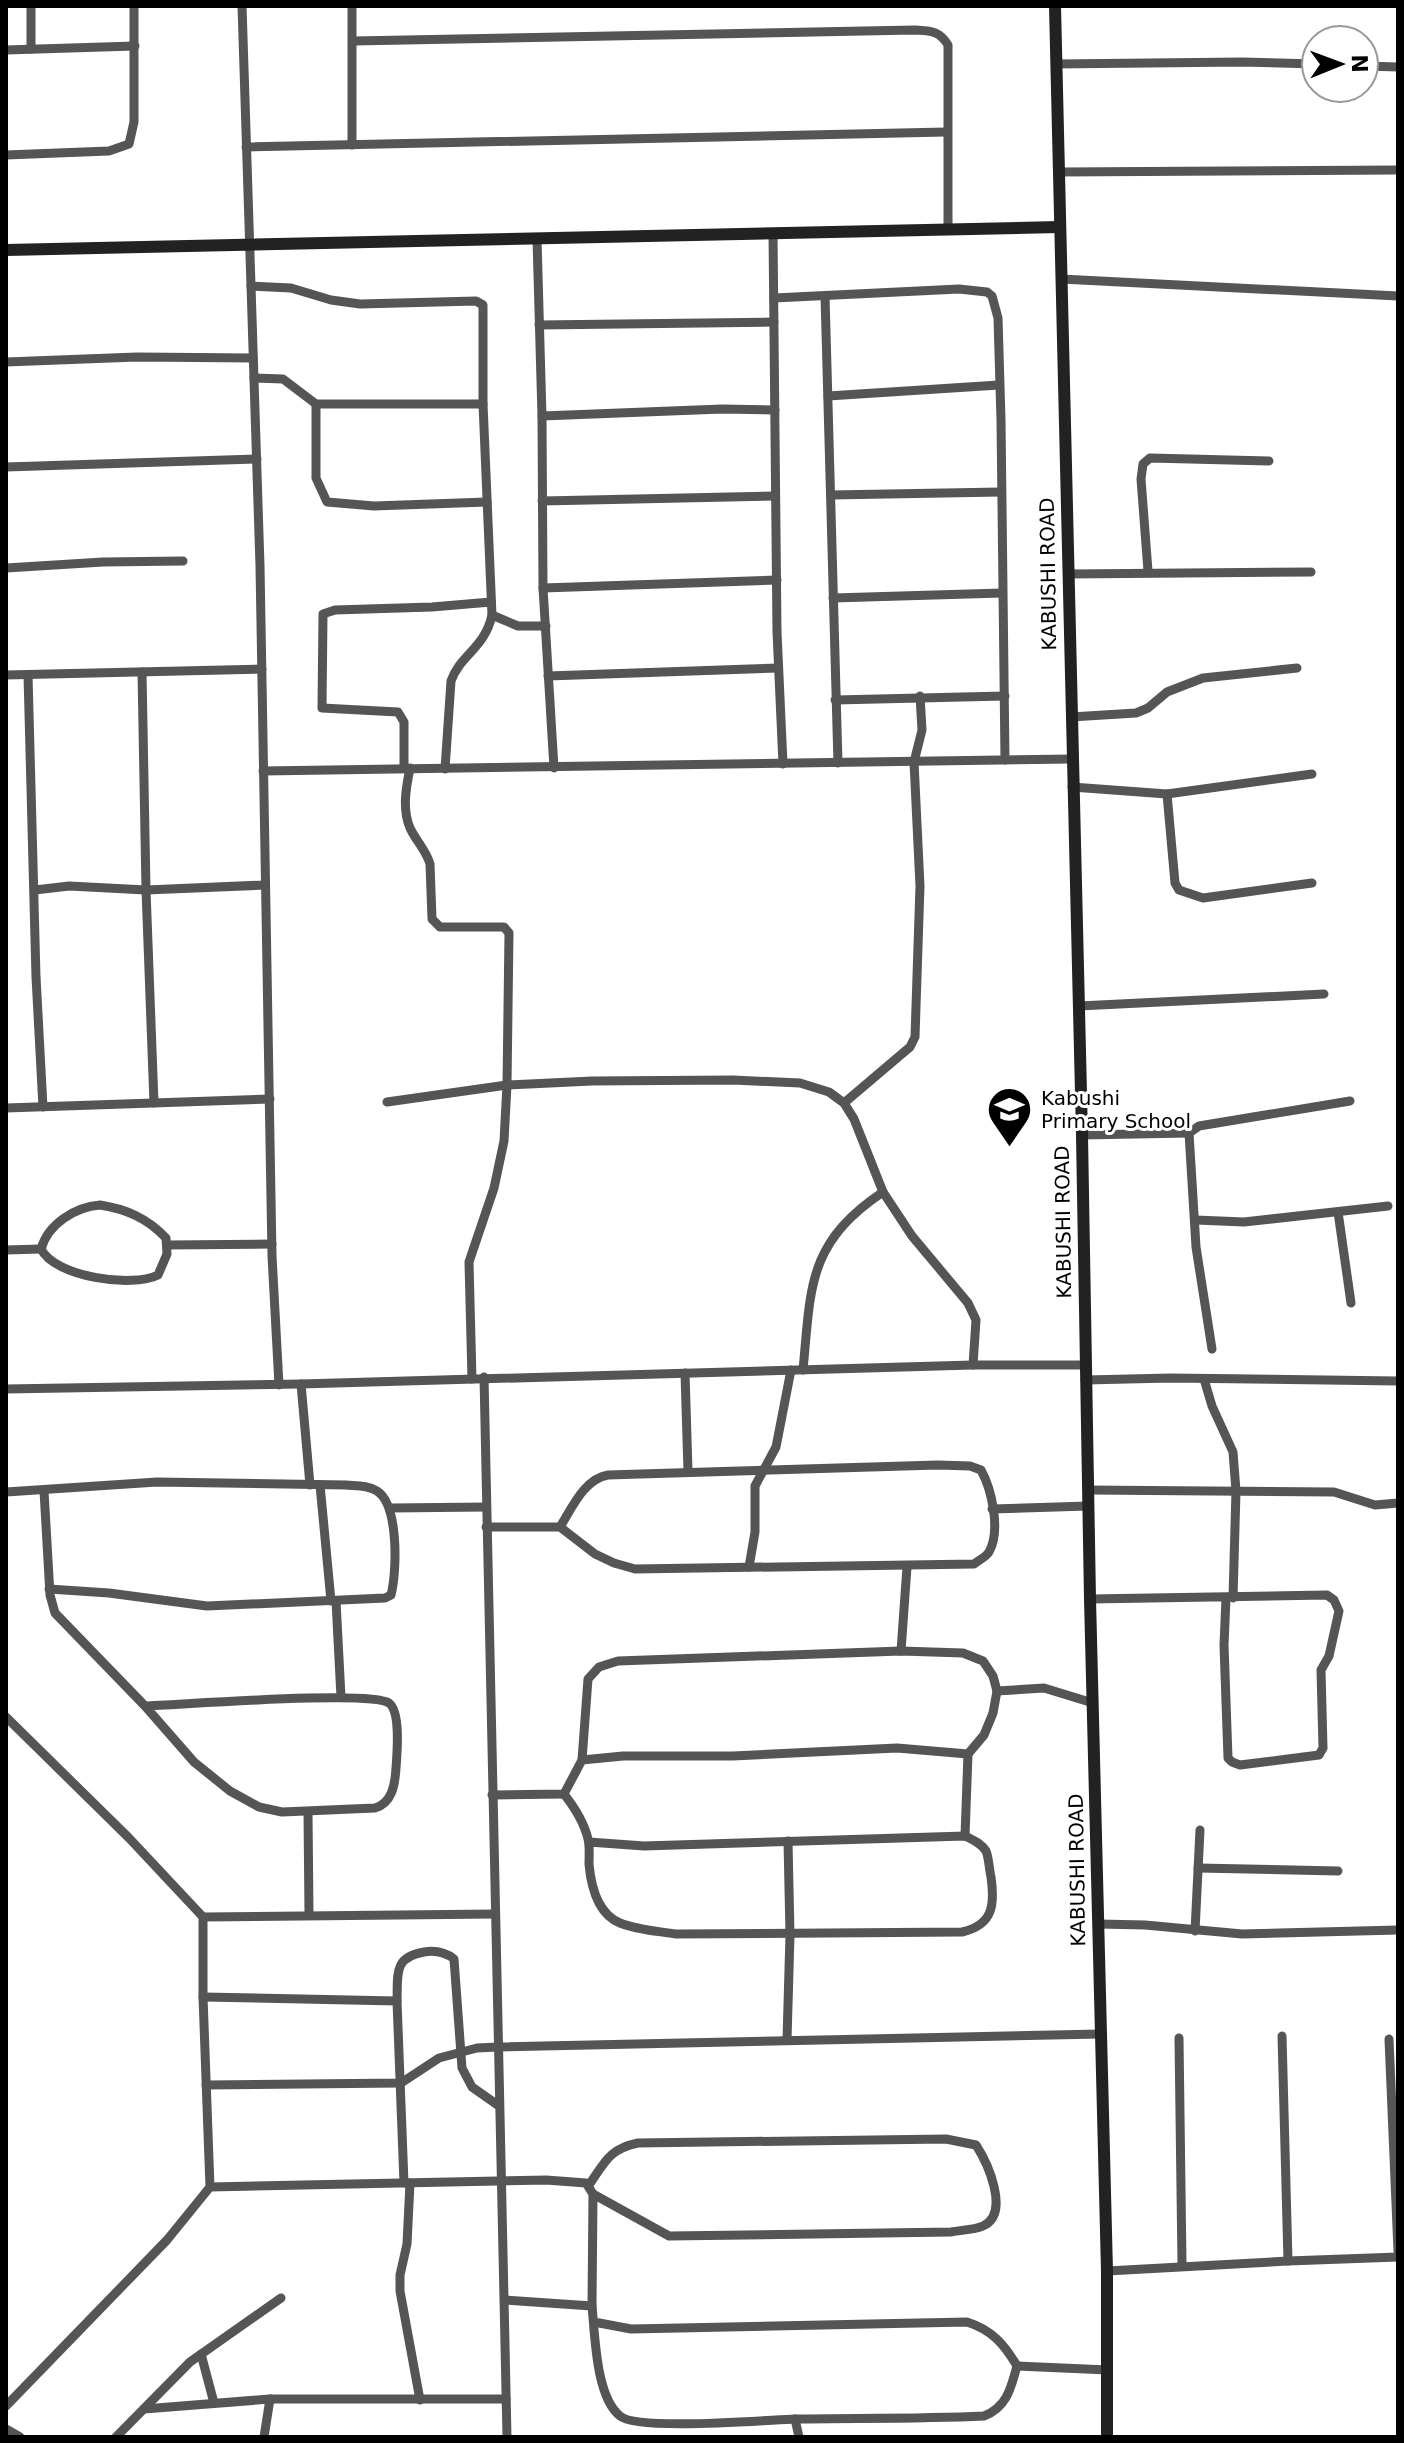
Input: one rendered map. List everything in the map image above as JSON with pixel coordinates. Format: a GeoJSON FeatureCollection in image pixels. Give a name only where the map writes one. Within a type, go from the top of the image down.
{"type":"FeatureCollection","features":[{"type":"Feature","properties":{"kind":"main road","name":"KABUSHI ROAD"},"geometry":{"type":"LineString","coordinates":[[1055,6],[1107,2271],[1107,2437]]}},
{"type":"Feature","properties":{"kind":"main road"},"geometry":{"type":"LineString","coordinates":[[6,250],[1059,227]]}},
{"type":"Feature","properties":{"kind":"street"},"geometry":{"type":"LineString","coordinates":[[31,6],[31,49]]}},
{"type":"Feature","properties":{"kind":"street"},"geometry":{"type":"LineString","coordinates":[[6,155],[109,151],[129,144],[134,122],[134,6]]}},
{"type":"Feature","properties":{"kind":"street"},"geometry":{"type":"LineString","coordinates":[[242,6],[257,459],[272,1244],[279,1385]]}},
{"type":"Feature","properties":{"kind":"street"},"geometry":{"type":"LineString","coordinates":[[352,6],[352,145]]}},
{"type":"Feature","properties":{"kind":"street"},"geometry":{"type":"LineString","coordinates":[[353,41],[899,30],[935,32],[942,35],[948,45],[948,230]]}},
{"type":"Feature","properties":{"kind":"street"},"geometry":{"type":"LineString","coordinates":[[6,50],[135,46]]}},
{"type":"Feature","properties":{"kind":"street"},"geometry":{"type":"LineString","coordinates":[[1056,64],[1300,64]]}},
{"type":"Feature","properties":{"kind":"street"},"geometry":{"type":"LineString","coordinates":[[246,147],[946,132]]}},
{"type":"Feature","properties":{"kind":"street"},"geometry":{"type":"LineString","coordinates":[[1059,172],[1398,170]]}},
{"type":"Feature","properties":{"kind":"street"},"geometry":{"type":"LineString","coordinates":[[773,233],[778,668],[783,764]]}},
{"type":"Feature","properties":{"kind":"street"},"geometry":{"type":"LineString","coordinates":[[537,239],[543,588],[554,768]]}},
{"type":"Feature","properties":{"kind":"street"},"geometry":{"type":"LineString","coordinates":[[1061,279],[1398,296]]}},
{"type":"Feature","properties":{"kind":"street"},"geometry":{"type":"LineString","coordinates":[[251,286],[291,288],[331,300],[360,304],[480,301],[484,313],[483,404],[492,615],[488,631],[456,670],[451,681],[445,769]]}},
{"type":"Feature","properties":{"kind":"street"},"geometry":{"type":"LineString","coordinates":[[774,298],[959,289],[987,292],[992,296],[998,318],[1005,760]]}},
{"type":"Feature","properties":{"kind":"street"},"geometry":{"type":"LineString","coordinates":[[825,296],[838,763]]}},
{"type":"Feature","properties":{"kind":"street"},"geometry":{"type":"LineString","coordinates":[[539,325],[774,322]]}},
{"type":"Feature","properties":{"kind":"street"},"geometry":{"type":"LineString","coordinates":[[6,362],[137,357],[253,358]]}},
{"type":"Feature","properties":{"kind":"street"},"geometry":{"type":"LineString","coordinates":[[254,378],[283,379],[316,404],[483,404]]}},
{"type":"Feature","properties":{"kind":"street"},"geometry":{"type":"LineString","coordinates":[[828,396],[999,385]]}},
{"type":"Feature","properties":{"kind":"street"},"geometry":{"type":"LineString","coordinates":[[316,404],[316,478],[327,502],[374,506],[487,502]]}},
{"type":"Feature","properties":{"kind":"street"},"geometry":{"type":"LineString","coordinates":[[542,416],[775,410]]}},
{"type":"Feature","properties":{"kind":"street"},"geometry":{"type":"LineString","coordinates":[[1148,571],[1141,479],[1143,464],[1150,458],[1269,461]]}},
{"type":"Feature","properties":{"kind":"street"},"geometry":{"type":"LineString","coordinates":[[6,467],[257,459]]}},
{"type":"Feature","properties":{"kind":"street"},"geometry":{"type":"LineString","coordinates":[[831,495],[1001,492]]}},
{"type":"Feature","properties":{"kind":"street"},"geometry":{"type":"LineString","coordinates":[[542,501],[775,496]]}},
{"type":"Feature","properties":{"kind":"street"},"geometry":{"type":"LineString","coordinates":[[6,568],[183,561]]}},
{"type":"Feature","properties":{"kind":"street"},"geometry":{"type":"LineString","coordinates":[[1069,574],[1311,572]]}},
{"type":"Feature","properties":{"kind":"street"},"geometry":{"type":"LineString","coordinates":[[543,588],[777,580]]}},
{"type":"Feature","properties":{"kind":"street"},"geometry":{"type":"LineString","coordinates":[[833,598],[1002,593]]}},
{"type":"Feature","properties":{"kind":"street"},"geometry":{"type":"LineString","coordinates":[[472,1379],[469,1262],[494,1188],[504,1141],[508,930],[504,927],[440,927],[432,919],[430,864],[411,830],[405,805],[407,768],[404,722],[398,712],[322,708],[323,614],[335,610],[491,602]]}},
{"type":"Feature","properties":{"kind":"street"},"geometry":{"type":"LineString","coordinates":[[492,615],[518,626],[546,626]]}},
{"type":"Feature","properties":{"kind":"street"},"geometry":{"type":"LineString","coordinates":[[548,676],[778,668]]}},
{"type":"Feature","properties":{"kind":"street"},"geometry":{"type":"LineString","coordinates":[[1071,717],[1136,713],[1148,708],[1167,692],[1203,678],[1297,668]]}},
{"type":"Feature","properties":{"kind":"street"},"geometry":{"type":"LineString","coordinates":[[6,675],[262,669]]}},
{"type":"Feature","properties":{"kind":"street"},"geometry":{"type":"LineString","coordinates":[[142,672],[154,1103]]}},
{"type":"Feature","properties":{"kind":"street"},"geometry":{"type":"LineString","coordinates":[[28,675],[38,1033],[43,1107]]}},
{"type":"Feature","properties":{"kind":"street"},"geometry":{"type":"LineString","coordinates":[[844,1103],[910,1047],[915,1037],[920,886],[914,762],[922,730],[920,696]]}},
{"type":"Feature","properties":{"kind":"street"},"geometry":{"type":"LineString","coordinates":[[835,700],[1005,696]]}},
{"type":"Feature","properties":{"kind":"street"},"geometry":{"type":"LineString","coordinates":[[263,771],[1071,759]]}},
{"type":"Feature","properties":{"kind":"street"},"geometry":{"type":"LineString","coordinates":[[1072,787],[1167,794],[1312,774]]}},
{"type":"Feature","properties":{"kind":"street"},"geometry":{"type":"LineString","coordinates":[[1167,794],[1175,883],[1179,890],[1203,898],[1312,883]]}},
{"type":"Feature","properties":{"kind":"street"},"geometry":{"type":"LineString","coordinates":[[35,890],[83,886],[146,890],[265,885]]}},
{"type":"Feature","properties":{"kind":"street"},"geometry":{"type":"LineString","coordinates":[[1079,1006],[1324,994]]}},
{"type":"Feature","properties":{"kind":"street"},"geometry":{"type":"LineString","coordinates":[[387,1102],[507,1085],[665,1079],[800,1083],[829,1092],[844,1103],[861,1134],[883,1192],[912,1236],[968,1303],[976,1320],[973,1365]]}},
{"type":"Feature","properties":{"kind":"street"},"geometry":{"type":"LineString","coordinates":[[6,1108],[270,1099]]}},
{"type":"Feature","properties":{"kind":"street"},"geometry":{"type":"LineString","coordinates":[[1082,1135],[1189,1133],[1199,1126],[1350,1101]]}},
{"type":"Feature","properties":{"kind":"street"},"geometry":{"type":"LineString","coordinates":[[1189,1133],[1196,1247],[1212,1349]]}},
{"type":"Feature","properties":{"kind":"street"},"geometry":{"type":"LineString","coordinates":[[803,1370],[810,1299],[818,1263],[826,1246],[856,1210],[883,1192]]}},
{"type":"Feature","properties":{"kind":"street"},"geometry":{"type":"LineString","coordinates":[[100,1205],[126,1210],[140,1217],[160,1231],[168,1245],[162,1270],[145,1280],[76,1274],[52,1263],[41,1249],[54,1228],[67,1216],[89,1206],[100,1205]]}},
{"type":"Feature","properties":{"kind":"street"},"geometry":{"type":"LineString","coordinates":[[1196,1220],[1244,1222],[1388,1206]]}},
{"type":"Feature","properties":{"kind":"street"},"geometry":{"type":"LineString","coordinates":[[1338,1212],[1351,1303]]}},
{"type":"Feature","properties":{"kind":"street"},"geometry":{"type":"LineString","coordinates":[[168,1245],[272,1244]]}},
{"type":"Feature","properties":{"kind":"street"},"geometry":{"type":"LineString","coordinates":[[6,1250],[41,1249]]}},
{"type":"Feature","properties":{"kind":"street"},"geometry":{"type":"LineString","coordinates":[[6,1389],[279,1385],[973,1365],[1085,1365]]}},
{"type":"Feature","properties":{"kind":"street"},"geometry":{"type":"LineString","coordinates":[[749,1567],[755,1532],[754,1496],[758,1479],[778,1439],[791,1370]]}},
{"type":"Feature","properties":{"kind":"street"},"geometry":{"type":"LineString","coordinates":[[685,1373],[688,1471]]}},
{"type":"Feature","properties":{"kind":"street"},"geometry":{"type":"LineString","coordinates":[[484,1377],[507,2437]]}},
{"type":"Feature","properties":{"kind":"street"},"geometry":{"type":"LineString","coordinates":[[1090,1599],[1229,1598],[1327,1595],[1334,1600],[1339,1611],[1329,1656],[1321,1670],[1323,1748],[1319,1755],[1240,1765],[1228,1758],[1224,1659],[1229,1598],[1236,1491],[1233,1452],[1212,1406],[1204,1379]]}},
{"type":"Feature","properties":{"kind":"street"},"geometry":{"type":"LineString","coordinates":[[1085,1380],[1398,1381]]}},
{"type":"Feature","properties":{"kind":"street"},"geometry":{"type":"LineString","coordinates":[[301,1384],[334,1601],[341,1697]]}},
{"type":"Feature","properties":{"kind":"street"},"geometry":{"type":"LineString","coordinates":[[486,1527],[560,1527],[595,1554],[635,1569],[974,1564],[988,1554],[993,1541],[987,1481],[981,1470],[970,1466],[688,1471],[598,1476],[584,1490],[560,1527]]}},
{"type":"Feature","properties":{"kind":"street"},"geometry":{"type":"LineString","coordinates":[[6,1492],[157,1482],[366,1486],[378,1491],[390,1508],[394,1554],[391,1595],[369,1600],[207,1606],[109,1593],[49,1589]]}},
{"type":"Feature","properties":{"kind":"street"},"geometry":{"type":"LineString","coordinates":[[1088,1490],[1334,1492],[1375,1505],[1398,1503]]}},
{"type":"Feature","properties":{"kind":"street"},"geometry":{"type":"LineString","coordinates":[[44,1491],[49,1589],[58,1618],[145,1706],[194,1762],[230,1791],[259,1807],[272,1810],[308,1812],[375,1808],[382,1806],[394,1787],[397,1737],[393,1707],[379,1699],[341,1697],[145,1706]]}},
{"type":"Feature","properties":{"kind":"street"},"geometry":{"type":"LineString","coordinates":[[992,1509],[1088,1506]]}},
{"type":"Feature","properties":{"kind":"street"},"geometry":{"type":"LineString","coordinates":[[390,1508],[486,1507]]}},
{"type":"Feature","properties":{"kind":"street"},"geometry":{"type":"LineString","coordinates":[[901,1651],[907,1567]]}},
{"type":"Feature","properties":{"kind":"street"},"geometry":{"type":"LineString","coordinates":[[564,1794],[582,1760],[585,1693],[588,1679],[599,1667],[618,1661],[901,1651],[963,1653],[983,1661],[993,1676],[997,1691],[984,1735],[968,1754],[965,1836]]}},
{"type":"Feature","properties":{"kind":"street"},"geometry":{"type":"LineString","coordinates":[[997,1691],[1044,1688],[1093,1703]]}},
{"type":"Feature","properties":{"kind":"street"},"geometry":{"type":"LineString","coordinates":[[6,1717],[129,1838],[203,1917],[210,2187],[167,2240],[6,2406]]}},
{"type":"Feature","properties":{"kind":"street"},"geometry":{"type":"LineString","coordinates":[[582,1760],[623,1756],[733,1756],[897,1748],[968,1754]]}},
{"type":"Feature","properties":{"kind":"street"},"geometry":{"type":"LineString","coordinates":[[492,1795],[564,1794]]}},
{"type":"Feature","properties":{"kind":"street"},"geometry":{"type":"LineString","coordinates":[[564,1794],[577,1811],[589,1842],[589,1865],[600,1906],[619,1922],[676,1934],[945,1933],[977,1929],[986,1920],[992,1906],[993,1891],[987,1853],[978,1843],[965,1836],[644,1846],[589,1842]]}},
{"type":"Feature","properties":{"kind":"street"},"geometry":{"type":"LineString","coordinates":[[308,1812],[309,1915]]}},
{"type":"Feature","properties":{"kind":"street"},"geometry":{"type":"LineString","coordinates":[[1195,1931],[1200,1830]]}},
{"type":"Feature","properties":{"kind":"street"},"geometry":{"type":"LineString","coordinates":[[787,2040],[790,1935],[788,1841]]}},
{"type":"Feature","properties":{"kind":"street"},"geometry":{"type":"LineString","coordinates":[[1198,1868],[1338,1871]]}},
{"type":"Feature","properties":{"kind":"street"},"geometry":{"type":"LineString","coordinates":[[203,1917],[495,1914]]}},
{"type":"Feature","properties":{"kind":"street"},"geometry":{"type":"LineString","coordinates":[[1099,1924],[1242,1934],[1398,1930]]}},
{"type":"Feature","properties":{"kind":"street"},"geometry":{"type":"LineString","coordinates":[[420,2400],[400,2291],[409,2223],[397,2001],[398,1974],[402,1959],[409,1954],[431,1951],[447,1953],[454,1959],[462,2068],[472,2087],[499,2106]]}},
{"type":"Feature","properties":{"kind":"street"},"geometry":{"type":"LineString","coordinates":[[203,1997],[397,2001]]}},
{"type":"Feature","properties":{"kind":"street"},"geometry":{"type":"LineString","coordinates":[[206,2085],[401,2083],[439,2058],[498,2047],[1100,2034]]}},
{"type":"Feature","properties":{"kind":"street"},"geometry":{"type":"LineString","coordinates":[[1282,2036],[1288,2261]]}},
{"type":"Feature","properties":{"kind":"street"},"geometry":{"type":"LineString","coordinates":[[1179,2038],[1182,2265]]}},
{"type":"Feature","properties":{"kind":"street"},"geometry":{"type":"LineString","coordinates":[[1107,2271],[1398,2254],[1389,2039]]}},
{"type":"Feature","properties":{"kind":"street"},"geometry":{"type":"LineString","coordinates":[[210,2187],[546,2180],[591,2190],[669,2236],[951,2232],[982,2226],[988,2222],[995,2207],[989,2164],[976,2145],[946,2139],[638,2143],[620,2147],[608,2156],[591,2190],[592,2306],[599,2367],[606,2395],[622,2419],[636,2422],[719,2423],[984,2416],[997,2411],[1005,2401],[1017,2366]]}},
{"type":"Feature","properties":{"kind":"street"},"geometry":{"type":"LineString","coordinates":[[116,2437],[181,2370],[281,2298]]}},
{"type":"Feature","properties":{"kind":"street"},"geometry":{"type":"LineString","coordinates":[[505,2300],[592,2306]]}},
{"type":"Feature","properties":{"kind":"street"},"geometry":{"type":"LineString","coordinates":[[594,2322],[631,2329],[967,2322],[992,2334],[1004,2345],[1017,2366]]}},
{"type":"Feature","properties":{"kind":"street"},"geometry":{"type":"LineString","coordinates":[[201,2354],[214,2403]]}},
{"type":"Feature","properties":{"kind":"street"},"geometry":{"type":"LineString","coordinates":[[1017,2366],[1108,2370]]}},
{"type":"Feature","properties":{"kind":"street"},"geometry":{"type":"LineString","coordinates":[[144,2409],[270,2399],[506,2399]]}},
{"type":"Feature","properties":{"kind":"street"},"geometry":{"type":"LineString","coordinates":[[264,2437],[270,2399]]}},
{"type":"Feature","properties":{"kind":"street"},"geometry":{"type":"LineString","coordinates":[[795,2419],[799,2437]]}},
{"type":"Feature","properties":{"kind":"street"},"geometry":{"type":"LineString","coordinates":[[6,2429],[20,2437]]}},
{"type":"Feature","properties":{"kind":"place","name":"Kabushi Primary School"},"geometry":{"type":"Point","coordinates":[1010,1148]}}]}
